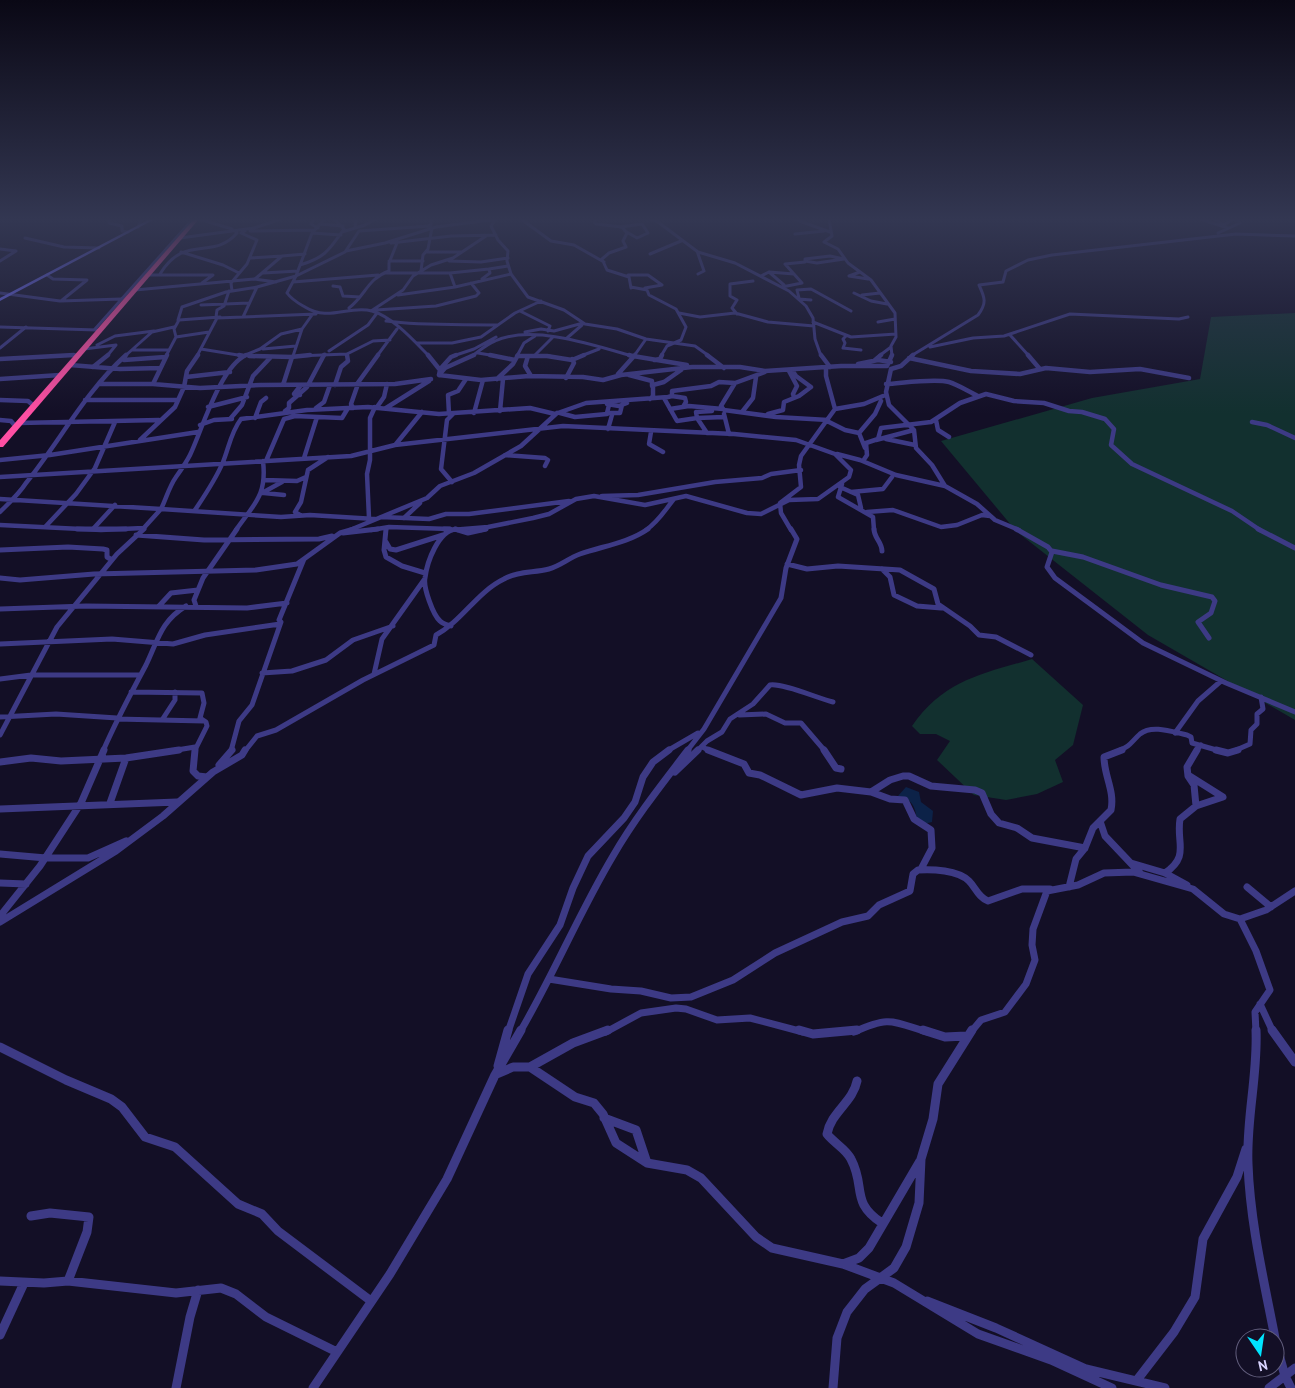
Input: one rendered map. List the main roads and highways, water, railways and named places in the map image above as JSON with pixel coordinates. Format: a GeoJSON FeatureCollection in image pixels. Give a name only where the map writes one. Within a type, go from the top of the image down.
{"type":"FeatureCollection","features":[{"type":"Feature","properties":{"kind":"highway"},"geometry":{"type":"LineString","coordinates":[[0,445],[84,349],[97,330],[140,284]]}},
{"type":"Feature","properties":{"kind":"water"},"geometry":{"type":"Polygon","coordinates":[[[906,787],[919,792],[921,802],[933,811],[932,822],[924,824],[917,819],[910,801],[898,796],[906,787]]]}}]}
